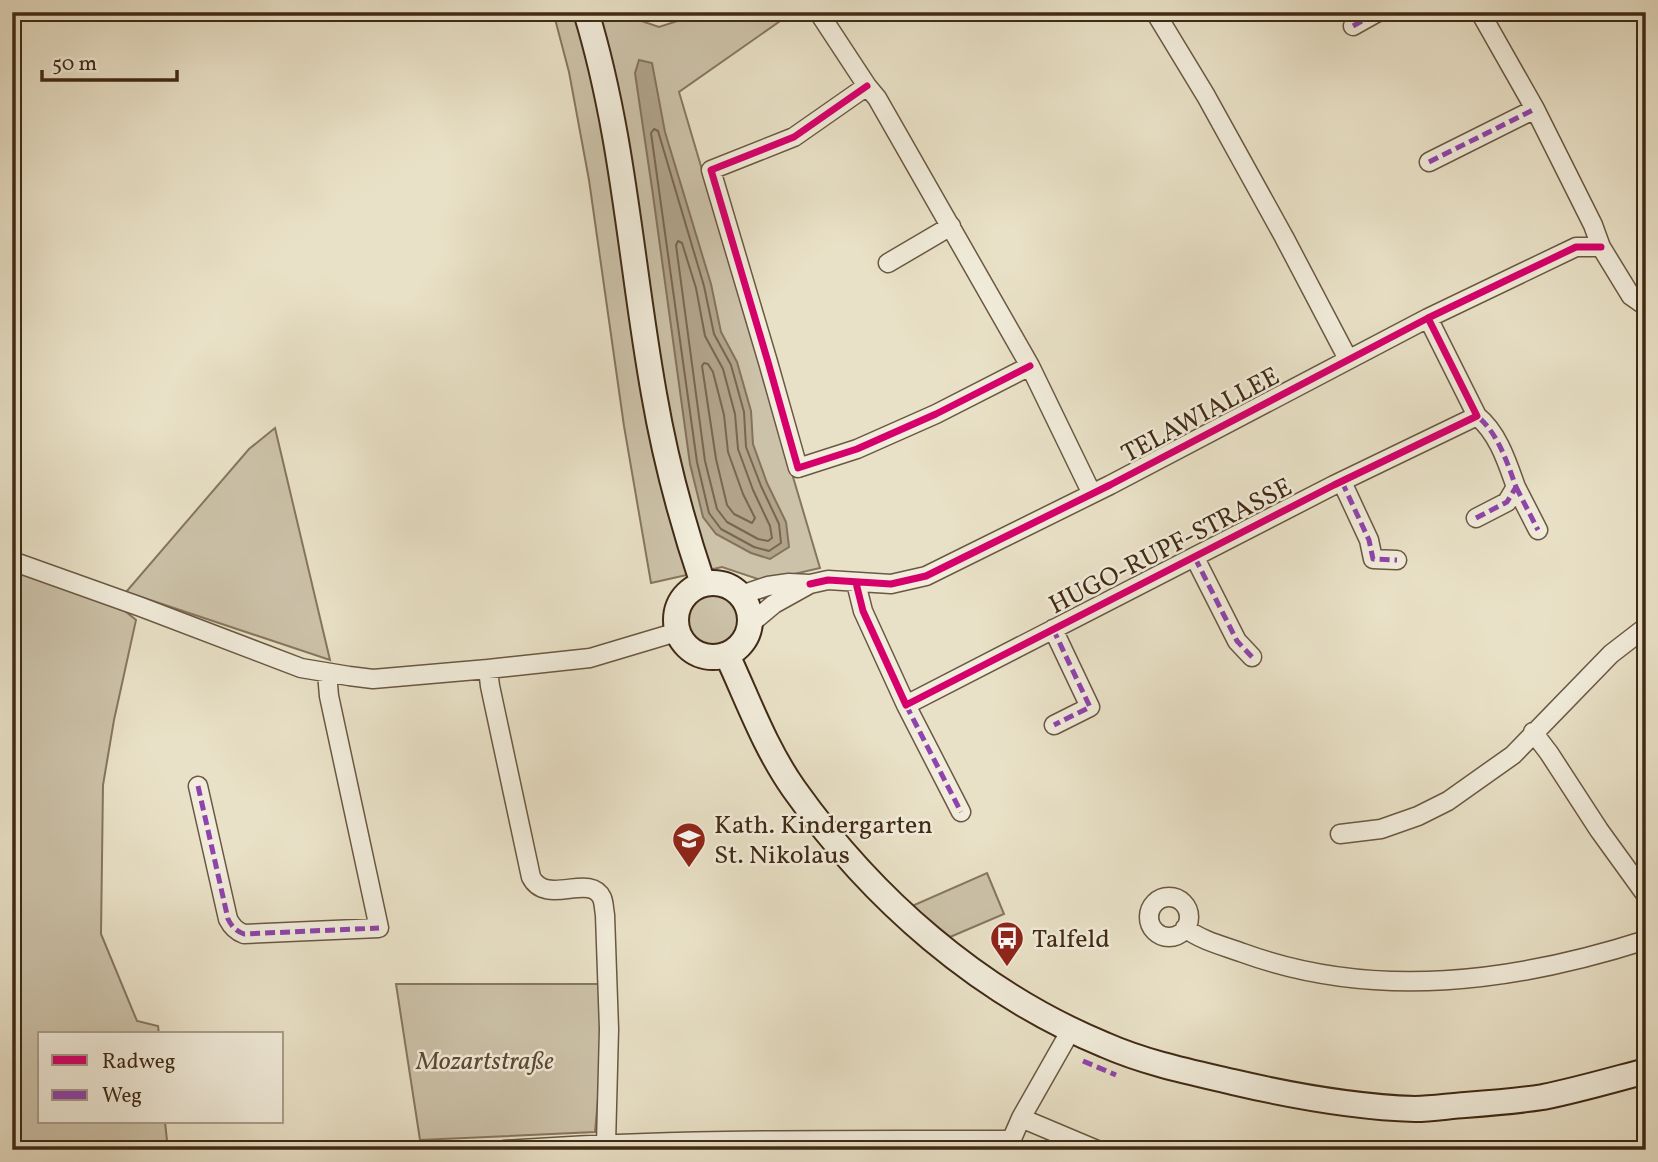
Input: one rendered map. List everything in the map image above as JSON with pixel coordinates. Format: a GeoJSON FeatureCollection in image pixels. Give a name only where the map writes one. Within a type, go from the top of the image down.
{"type":"FeatureCollection","features":[{"type":"Feature","properties":{"kind":"main road"},"geometry":{"type":"LineString","coordinates":[[586,12],[614,130],[654,393],[667,458],[683,522],[703,584]]}},
{"type":"Feature","properties":{"kind":"main road"},"geometry":{"type":"LineString","coordinates":[[709,582],[721,583],[741,595],[750,614],[750,624],[742,644],[727,655],[712,658],[701,656],[683,642],[675,621],[681,600],[689,591],[709,582]]}},
{"type":"Feature","properties":{"kind":"main road"},"geometry":{"type":"LineString","coordinates":[[727,655],[768,746],[793,788],[867,880],[955,957],[996,986],[1071,1030],[1107,1046],[1166,1066],[1278,1093],[1347,1104],[1417,1109],[1543,1097],[1646,1071]]}},
{"type":"Feature","properties":{"kind":"street"},"geometry":{"type":"LineString","coordinates":[[1155,12],[1206,96],[1348,359]]}},
{"type":"Feature","properties":{"kind":"street"},"geometry":{"type":"LineString","coordinates":[[1353,26],[1378,12]]}},
{"type":"Feature","properties":{"kind":"street"},"geometry":{"type":"LineString","coordinates":[[1480,12],[1535,109],[1601,247],[1631,296],[1641,303],[1646,303]]}},
{"type":"Feature","properties":{"kind":"street"},"geometry":{"type":"LineString","coordinates":[[821,16],[877,98],[951,226],[1030,366],[1092,494]]}},
{"type":"Feature","properties":{"kind":"street"},"geometry":{"type":"LineString","coordinates":[[867,86],[794,137],[712,170],[798,468],[857,449],[936,414],[1030,366]]}},
{"type":"Feature","properties":{"kind":"street"},"geometry":{"type":"LineString","coordinates":[[1429,162],[1535,109]]}},
{"type":"Feature","properties":{"kind":"street"},"geometry":{"type":"LineString","coordinates":[[888,263],[951,226]]}},
{"type":"Feature","properties":{"kind":"street","name":"TELAWIALLEE"},"geometry":{"type":"LineString","coordinates":[[741,595],[768,586],[789,583],[810,584],[828,580],[891,584],[926,576],[1092,494],[1428,318],[1576,247],[1601,247]]}},
{"type":"Feature","properties":{"kind":"street"},"geometry":{"type":"LineString","coordinates":[[1428,318],[1476,416],[1488,426],[1508,463],[1516,487],[1538,530]]}},
{"type":"Feature","properties":{"kind":"street","name":"HUGO-RUPF-STRASSE"},"geometry":{"type":"LineString","coordinates":[[906,705],[1334,485],[1476,416]]}},
{"type":"Feature","properties":{"kind":"street"},"geometry":{"type":"LineString","coordinates":[[1342,482],[1369,540],[1373,559],[1396,560]]}},
{"type":"Feature","properties":{"kind":"street"},"geometry":{"type":"LineString","coordinates":[[1476,518],[1507,502],[1516,487]]}},
{"type":"Feature","properties":{"kind":"street"},"geometry":{"type":"LineString","coordinates":[[1195,558],[1237,641],[1252,657]]}},
{"type":"Feature","properties":{"kind":"street"},"geometry":{"type":"LineString","coordinates":[[12,561],[301,668],[373,679],[590,658],[677,632]]}},
{"type":"Feature","properties":{"kind":"street"},"geometry":{"type":"LineString","coordinates":[[856,583],[863,611],[906,705],[961,812]]}},
{"type":"Feature","properties":{"kind":"street","name":"TELAWIALLEE"},"geometry":{"type":"LineString","coordinates":[[750,624],[774,604],[810,584]]}},
{"type":"Feature","properties":{"kind":"street"},"geometry":{"type":"LineString","coordinates":[[1340,834],[1381,829],[1418,816],[1448,801],[1513,755],[1611,654],[1646,627]]}},
{"type":"Feature","properties":{"kind":"street"},"geometry":{"type":"LineString","coordinates":[[1053,629],[1090,707],[1054,725]]}},
{"type":"Feature","properties":{"kind":"street"},"geometry":{"type":"LineString","coordinates":[[488,669],[531,877],[535,885],[542,889],[587,888],[596,891],[602,898],[609,1029],[606,1144]]}},
{"type":"Feature","properties":{"kind":"street"},"geometry":{"type":"LineString","coordinates":[[198,786],[228,919],[238,932],[244,934],[379,928],[329,696],[327,673]]}},
{"type":"Feature","properties":{"kind":"street"},"geometry":{"type":"LineString","coordinates":[[1533,732],[1646,895]]}},
{"type":"Feature","properties":{"kind":"street"},"geometry":{"type":"LineString","coordinates":[[1185,928],[1195,936],[1262,960],[1370,981],[1441,982],[1496,976],[1599,955],[1646,940]]}},
{"type":"Feature","properties":{"kind":"street"},"geometry":{"type":"LineString","coordinates":[[504,1150],[606,1144],[1009,1145],[1021,1118],[1071,1030]]}},
{"type":"Feature","properties":{"kind":"street"},"geometry":{"type":"LineString","coordinates":[[1021,1118],[1097,1150]]}},
{"type":"Feature","properties":{"kind":"green space"},"geometry":{"type":"Polygon","coordinates":[[[577,12],[615,12],[659,27],[705,12],[793,12],[679,92],[820,568],[764,581],[722,567],[651,583],[624,426],[589,180],[569,72],[555,19],[577,12]]]}},
{"type":"Feature","properties":{"kind":"green space"},"geometry":{"type":"Polygon","coordinates":[[[275,428],[330,660],[126,592],[249,449],[275,428]]]}},
{"type":"Feature","properties":{"kind":"green space"},"geometry":{"type":"Polygon","coordinates":[[[12,568],[115,603],[136,620],[103,785],[101,934],[137,1021],[158,1026],[159,1032],[38,1032],[38,1124],[165,1124],[168,1150],[12,1150],[12,568]]]}},
{"type":"Feature","properties":{"kind":"green space"},"geometry":{"type":"Polygon","coordinates":[[[713,592],[732,600],[740,619],[732,638],[713,646],[694,638],[686,619],[694,600],[713,592]]]}},
{"type":"Feature","properties":{"kind":"green space"},"geometry":{"type":"Polygon","coordinates":[[[987,873],[1004,914],[950,937],[912,906],[987,873]]]}},
{"type":"Feature","properties":{"kind":"green space","name":"Mozartstraße"},"geometry":{"type":"Polygon","coordinates":[[[396,984],[602,984],[604,1032],[595,1132],[420,1140],[396,984]]]}},
{"type":"Feature","properties":{"kind":"water"},"geometry":{"type":"Polygon","coordinates":[[[639,60],[652,63],[665,132],[711,284],[721,332],[737,362],[751,411],[753,444],[767,483],[786,522],[789,547],[770,559],[751,553],[716,534],[703,517],[690,464],[635,73],[639,60]]]}},
{"type":"Feature","properties":{"kind":"marked path"},"geometry":{"type":"LineString","coordinates":[[1353,26],[1378,12]]}},
{"type":"Feature","properties":{"kind":"marked path"},"geometry":{"type":"LineString","coordinates":[[1429,162],[1535,109]]}},
{"type":"Feature","properties":{"kind":"marked path"},"geometry":{"type":"LineString","coordinates":[[1476,518],[1507,502],[1516,487],[1496,439],[1477,416]]}},
{"type":"Feature","properties":{"kind":"marked path"},"geometry":{"type":"LineString","coordinates":[[1342,482],[1369,540],[1373,559],[1397,560]]}},
{"type":"Feature","properties":{"kind":"marked path"},"geometry":{"type":"LineString","coordinates":[[1516,487],[1538,530]]}},
{"type":"Feature","properties":{"kind":"marked path"},"geometry":{"type":"LineString","coordinates":[[1195,558],[1237,641],[1252,657]]}},
{"type":"Feature","properties":{"kind":"marked path"},"geometry":{"type":"LineString","coordinates":[[1053,629],[1090,707],[1054,725]]}},
{"type":"Feature","properties":{"kind":"marked path"},"geometry":{"type":"LineString","coordinates":[[906,705],[961,812]]}},
{"type":"Feature","properties":{"kind":"marked path"},"geometry":{"type":"LineString","coordinates":[[198,786],[228,919],[236,930],[244,934],[379,928]]}},
{"type":"Feature","properties":{"kind":"marked path"},"geometry":{"type":"LineString","coordinates":[[1083,1061],[1116,1075]]}},
{"type":"Feature","properties":{"kind":"cycle path"},"geometry":{"type":"LineString","coordinates":[[867,86],[794,137],[711,170],[798,468],[857,449],[936,414],[1030,366]]}},
{"type":"Feature","properties":{"kind":"cycle path"},"geometry":{"type":"LineString","coordinates":[[810,584],[828,580],[891,584],[926,576],[1110,485],[1428,318],[1576,247],[1601,247]]}},
{"type":"Feature","properties":{"kind":"cycle path"},"geometry":{"type":"LineString","coordinates":[[856,583],[863,611],[906,705],[1334,485],[1477,416],[1428,318]]}},
{"type":"Feature","properties":{"kind":"place","name":"Kath. Kindergarten St. Nikolaus"},"geometry":{"type":"Point","coordinates":[689,869]}},
{"type":"Feature","properties":{"kind":"place","name":"Talfeld"},"geometry":{"type":"Point","coordinates":[1007,968]}}]}
